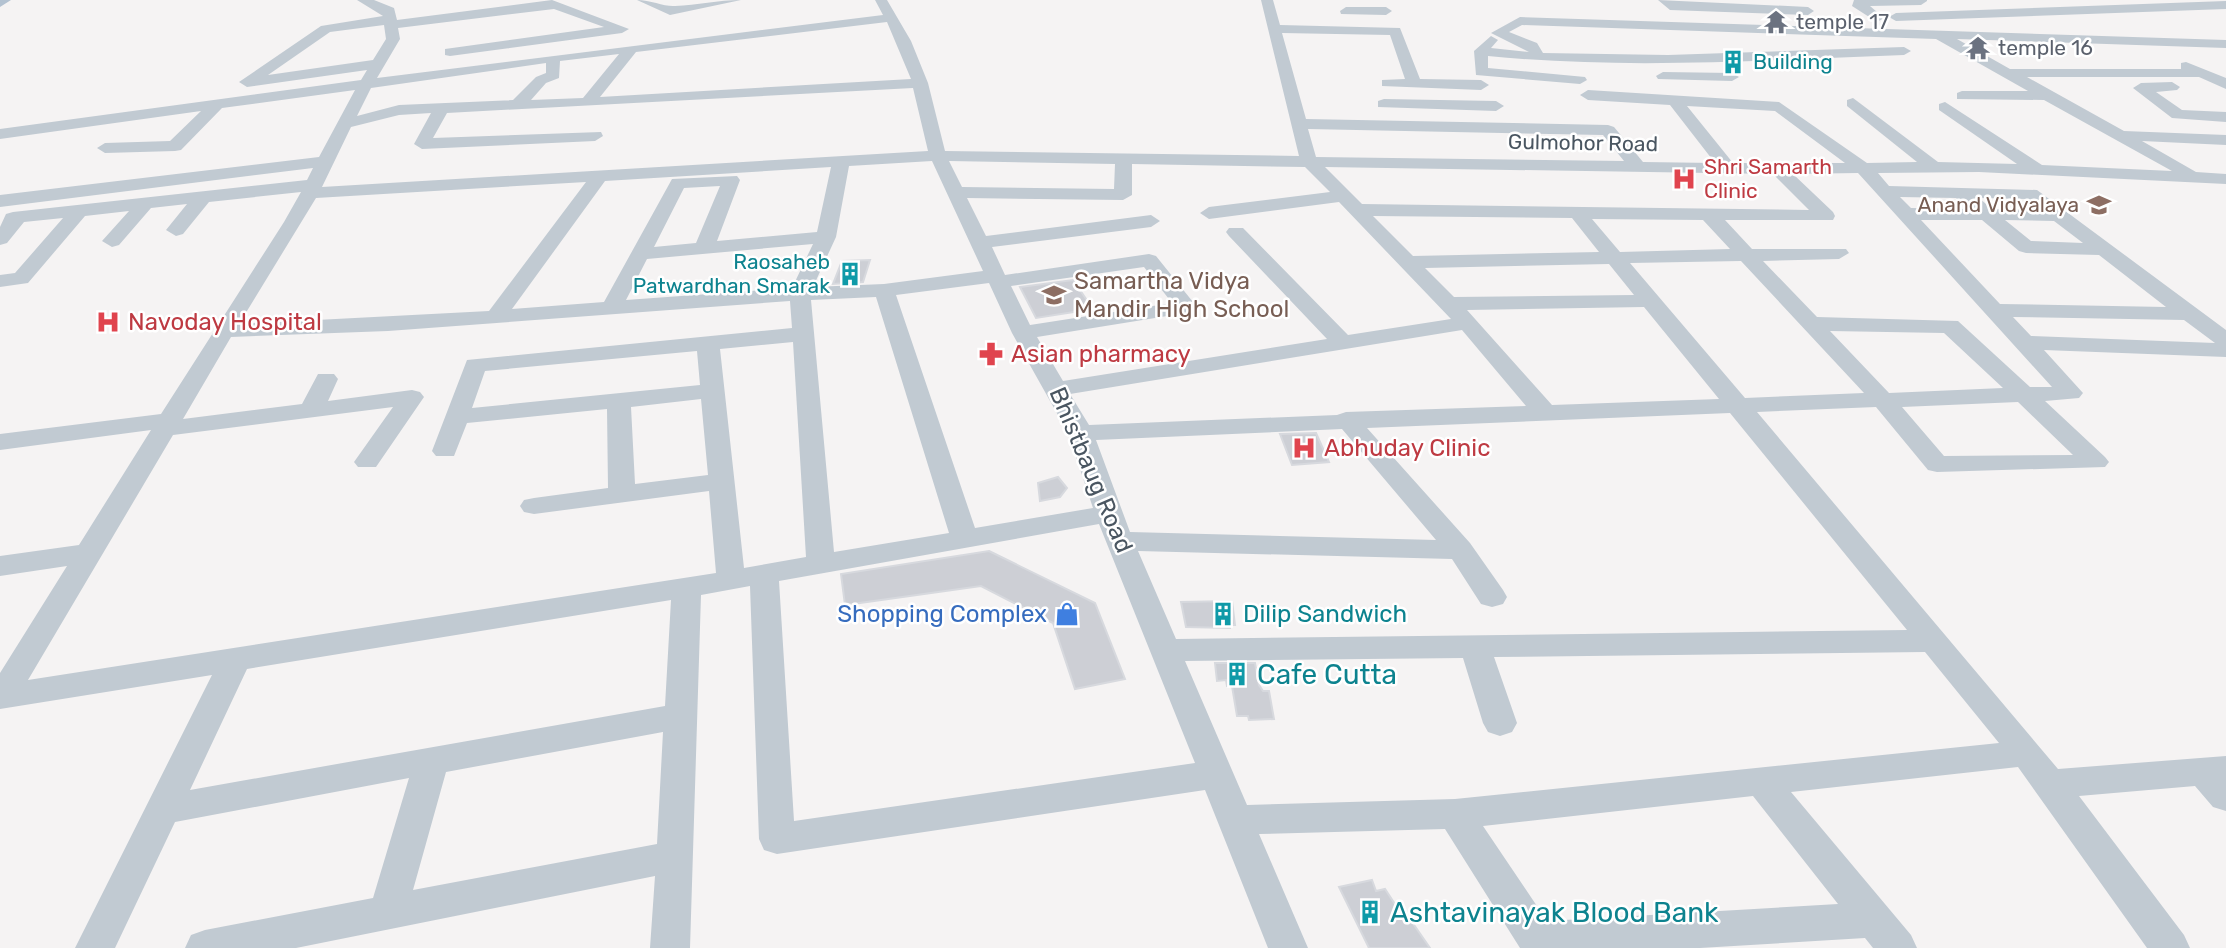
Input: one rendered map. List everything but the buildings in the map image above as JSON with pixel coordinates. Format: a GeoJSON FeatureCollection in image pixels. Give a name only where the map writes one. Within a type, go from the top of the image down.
{"type":"FeatureCollection","features":[{"type":"Feature","properties":{"kind":"street"},"geometry":{"type":"LineString","coordinates":[[363,0],[390,18],[453,17],[556,5]]}},
{"type":"Feature","properties":{"kind":"street"},"geometry":{"type":"LineString","coordinates":[[377,64],[247,82],[326,29],[478,0]]}},
{"type":"Feature","properties":{"kind":"street"},"geometry":{"type":"LineString","coordinates":[[450,52],[622,29],[540,0]]}},
{"type":"Feature","properties":{"kind":"street"},"geometry":{"type":"LineString","coordinates":[[643,0],[670,12],[735,0]]}},
{"type":"Feature","properties":{"kind":"street"},"geometry":{"type":"LineString","coordinates":[[1267,0],[1274,29],[1285,46],[1308,160],[1360,210],[1467,323],[1545,413]]}},
{"type":"Feature","properties":{"kind":"street"},"geometry":{"type":"LineString","coordinates":[[1664,0],[1670,6],[1808,11]]}},
{"type":"Feature","properties":{"kind":"street"},"geometry":{"type":"LineString","coordinates":[[1795,0],[1887,70]]}},
{"type":"Feature","properties":{"kind":"street"},"geometry":{"type":"LineString","coordinates":[[1981,0],[2017,13]]}},
{"type":"Feature","properties":{"kind":"street"},"geometry":{"type":"LineString","coordinates":[[2080,0],[2106,7]]}},
{"type":"Feature","properties":{"kind":"street"},"geometry":{"type":"LineString","coordinates":[[2124,0],[2141,6]]}},
{"type":"Feature","properties":{"kind":"street"},"geometry":{"type":"LineString","coordinates":[[1877,18],[1857,3],[1938,1]]}},
{"type":"Feature","properties":{"kind":"street"},"geometry":{"type":"LineString","coordinates":[[1821,20],[2106,7],[2226,5]]}},
{"type":"Feature","properties":{"kind":"street"},"geometry":{"type":"LineString","coordinates":[[1346,11],[1383,6],[1403,54],[1453,127]]}},
{"type":"Feature","properties":{"kind":"street"},"geometry":{"type":"LineString","coordinates":[[2184,6],[2205,19]]}},
{"type":"Feature","properties":{"kind":"street"},"geometry":{"type":"LineString","coordinates":[[2,135],[365,85],[427,83],[448,73],[468,70],[511,72],[553,58],[631,49],[885,9]]}},
{"type":"Feature","properties":{"kind":"street","name":"Bhistbaug Road"},"geometry":{"type":"LineString","coordinates":[[885,9],[920,83],[926,118],[938,156],[958,192],[1023,333],[1058,389],[1081,433],[1109,514],[1289,948]]}},
{"type":"Feature","properties":{"kind":"street"},"geometry":{"type":"LineString","coordinates":[[2055,11],[2091,24],[2122,41],[2163,56],[2226,85]]}},
{"type":"Feature","properties":{"kind":"street"},"geometry":{"type":"LineString","coordinates":[[448,73],[453,17]]}},
{"type":"Feature","properties":{"kind":"street"},"geometry":{"type":"LineString","coordinates":[[1902,17],[1985,60],[2194,177]]}},
{"type":"Feature","properties":{"kind":"street"},"geometry":{"type":"LineString","coordinates":[[1,697],[311,189],[365,85],[393,39],[390,18]]}},
{"type":"Feature","properties":{"kind":"street"},"geometry":{"type":"LineString","coordinates":[[1610,19],[1644,60]]}},
{"type":"Feature","properties":{"kind":"street"},"geometry":{"type":"LineString","coordinates":[[1081,433],[1346,419],[1883,400],[2025,392],[2071,393],[1864,169],[1779,107],[1674,100],[1481,72],[1481,51],[1498,33],[1520,21],[1568,23],[1610,19],[1839,33],[2226,44]]}},
{"type":"Feature","properties":{"kind":"street"},"geometry":{"type":"LineString","coordinates":[[1568,23],[1595,59]]}},
{"type":"Feature","properties":{"kind":"street"},"geometry":{"type":"LineString","coordinates":[[1274,29],[1395,31]]}},
{"type":"Feature","properties":{"kind":"street"},"geometry":{"type":"LineString","coordinates":[[1498,33],[1532,46],[1539,57]]}},
{"type":"Feature","properties":{"kind":"street"},"geometry":{"type":"LineString","coordinates":[[1481,51],[1567,59],[1644,60],[1924,50],[1906,34]]}},
{"type":"Feature","properties":{"kind":"street"},"geometry":{"type":"LineString","coordinates":[[588,102],[631,49]]}},
{"type":"Feature","properties":{"kind":"street"},"geometry":{"type":"LineString","coordinates":[[1762,56],[1785,70]]}},
{"type":"Feature","properties":{"kind":"street"},"geometry":{"type":"LineString","coordinates":[[1985,60],[2163,56]]}},
{"type":"Feature","properties":{"kind":"street"},"geometry":{"type":"LineString","coordinates":[[518,104],[541,80],[554,75],[553,58]]}},
{"type":"Feature","properties":{"kind":"street"},"geometry":{"type":"LineString","coordinates":[[1628,59],[1639,72],[1655,76],[1732,77],[1710,58]]}},
{"type":"Feature","properties":{"kind":"street"},"geometry":{"type":"LineString","coordinates":[[1567,59],[1608,130],[1639,167]]}},
{"type":"Feature","properties":{"kind":"street"},"geometry":{"type":"LineString","coordinates":[[467,87],[468,70]]}},
{"type":"Feature","properties":{"kind":"street"},"geometry":{"type":"LineString","coordinates":[[2008,73],[2203,73]]}},
{"type":"Feature","properties":{"kind":"street"},"geometry":{"type":"LineString","coordinates":[[344,124],[399,110],[920,83]]}},
{"type":"Feature","properties":{"kind":"street"},"geometry":{"type":"LineString","coordinates":[[1387,83],[1481,85]]}},
{"type":"Feature","properties":{"kind":"street"},"geometry":{"type":"LineString","coordinates":[[2226,85],[2141,88],[2178,115],[2226,117]]}},
{"type":"Feature","properties":{"kind":"street"},"geometry":{"type":"LineString","coordinates":[[1986,111],[1957,93],[2048,96]]}},
{"type":"Feature","properties":{"kind":"street"},"geometry":{"type":"LineString","coordinates":[[1674,100],[1728,168]]}},
{"type":"Feature","properties":{"kind":"street"},"geometry":{"type":"LineString","coordinates":[[1853,103],[1933,167]]}},
{"type":"Feature","properties":{"kind":"street"},"geometry":{"type":"LineString","coordinates":[[1384,104],[1496,106]]}},
{"type":"Feature","properties":{"kind":"street"},"geometry":{"type":"LineString","coordinates":[[105,148],[175,146],[216,105]]}},
{"type":"Feature","properties":{"kind":"street"},"geometry":{"type":"LineString","coordinates":[[1945,107],[2036,169]]}},
{"type":"Feature","properties":{"kind":"street"},"geometry":{"type":"LineString","coordinates":[[442,108],[422,144],[595,136]]}},
{"type":"Feature","properties":{"kind":"street"},"geometry":{"type":"LineString","coordinates":[[1299,124],[1608,130]]}},
{"type":"Feature","properties":{"kind":"street"},"geometry":{"type":"LineString","coordinates":[[2119,135],[2226,140]]}},
{"type":"Feature","properties":{"kind":"street","name":"Gulmohor Road"},"geometry":{"type":"LineString","coordinates":[[5,208],[40,215],[203,197],[311,189],[600,176],[938,156],[1778,169],[1933,167],[2036,169],[2222,180]]}},
{"type":"Feature","properties":{"kind":"street"},"geometry":{"type":"LineString","coordinates":[[958,192],[1123,195],[1124,157]]}},
{"type":"Feature","properties":{"kind":"street"},"geometry":{"type":"LineString","coordinates":[[0,239],[5,208],[58,194],[326,161]]}},
{"type":"Feature","properties":{"kind":"street"},"geometry":{"type":"LineString","coordinates":[[821,564],[800,293],[826,237],[841,162]]}},
{"type":"Feature","properties":{"kind":"street"},"geometry":{"type":"LineString","coordinates":[[1360,210],[1826,216],[1778,169]]}},
{"type":"Feature","properties":{"kind":"street"},"geometry":{"type":"LineString","coordinates":[[496,317],[600,176]]}},
{"type":"Feature","properties":{"kind":"street"},"geometry":{"type":"LineString","coordinates":[[612,307],[678,183],[731,180],[704,248]]}},
{"type":"Feature","properties":{"kind":"street"},"geometry":{"type":"LineString","coordinates":[[105,208],[118,187]]}},
{"type":"Feature","properties":{"kind":"street"},"geometry":{"type":"LineString","coordinates":[[1884,191],[2031,194],[2226,340]]}},
{"type":"Feature","properties":{"kind":"street"},"geometry":{"type":"LineString","coordinates":[[1961,193],[2026,247],[2103,249]]}},
{"type":"Feature","properties":{"kind":"street"},"geometry":{"type":"LineString","coordinates":[[40,215],[58,194]]}},
{"type":"Feature","properties":{"kind":"street"},"geometry":{"type":"LineString","coordinates":[[1209,214],[1345,196]]}},
{"type":"Feature","properties":{"kind":"street"},"geometry":{"type":"LineString","coordinates":[[176,230],[203,197]]}},
{"type":"Feature","properties":{"kind":"street"},"geometry":{"type":"LineString","coordinates":[[112,241],[146,203]]}},
{"type":"Feature","properties":{"kind":"street"},"geometry":{"type":"LineString","coordinates":[[0,299],[22,279],[80,210]]}},
{"type":"Feature","properties":{"kind":"street"},"geometry":{"type":"LineString","coordinates":[[1578,214],[1617,257],[1650,301],[2027,753],[2170,948]]}},
{"type":"Feature","properties":{"kind":"street"},"geometry":{"type":"LineString","coordinates":[[1905,214],[2057,215]]}},
{"type":"Feature","properties":{"kind":"street"},"geometry":{"type":"LineString","coordinates":[[1709,215],[1883,400],[1937,464],[2096,462],[2025,392],[1950,326],[1813,324]]}},
{"type":"Feature","properties":{"kind":"street"},"geometry":{"type":"LineString","coordinates":[[980,243],[1151,221]]}},
{"type":"Feature","properties":{"kind":"street"},"geometry":{"type":"LineString","coordinates":[[1236,232],[1343,343]]}},
{"type":"Feature","properties":{"kind":"street"},"geometry":{"type":"LineString","coordinates":[[641,254],[826,237]]}},
{"type":"Feature","properties":{"kind":"street"},"geometry":{"type":"LineString","coordinates":[[1407,262],[1839,253]]}},
{"type":"Feature","properties":{"kind":"street"},"geometry":{"type":"LineString","coordinates":[[223,331],[326,330],[800,293],[884,290],[1149,260],[1186,307],[1023,333]]}},
{"type":"Feature","properties":{"kind":"street"},"geometry":{"type":"LineString","coordinates":[[0,281],[22,279]]}},
{"type":"Feature","properties":{"kind":"street"},"geometry":{"type":"LineString","coordinates":[[884,290],[965,539]]}},
{"type":"Feature","properties":{"kind":"street"},"geometry":{"type":"LineString","coordinates":[[1448,304],[1650,301]]}},
{"type":"Feature","properties":{"kind":"street"},"geometry":{"type":"LineString","coordinates":[[1995,310],[2189,314]]}},
{"type":"Feature","properties":{"kind":"street"},"geometry":{"type":"LineString","coordinates":[[1058,389],[1467,323]]}},
{"type":"Feature","properties":{"kind":"street"},"geometry":{"type":"LineString","coordinates":[[445,451],[475,365],[803,334]]}},
{"type":"Feature","properties":{"kind":"street"},"geometry":{"type":"LineString","coordinates":[[708,343],[731,580]]}},
{"type":"Feature","properties":{"kind":"street"},"geometry":{"type":"LineString","coordinates":[[2025,343],[2226,350]]}},
{"type":"Feature","properties":{"kind":"street"},"geometry":{"type":"LineString","coordinates":[[311,410],[326,379]]}},
{"type":"Feature","properties":{"kind":"street"},"geometry":{"type":"LineString","coordinates":[[457,417],[713,391]]}},
{"type":"Feature","properties":{"kind":"street"},"geometry":{"type":"LineString","coordinates":[[0,442],[412,397],[367,462]]}},
{"type":"Feature","properties":{"kind":"street"},"geometry":{"type":"LineString","coordinates":[[619,401],[622,494]]}},
{"type":"Feature","properties":{"kind":"street"},"geometry":{"type":"LineString","coordinates":[[1346,419],[1460,550],[1492,597]]}},
{"type":"Feature","properties":{"kind":"street"},"geometry":{"type":"LineString","coordinates":[[534,506],[721,481]]}},
{"type":"Feature","properties":{"kind":"street"},"geometry":{"type":"LineString","coordinates":[[1,697],[237,657],[731,580],[1109,514]]}},
{"type":"Feature","properties":{"kind":"street"},"geometry":{"type":"LineString","coordinates":[[1122,541],[1460,550]]}},
{"type":"Feature","properties":{"kind":"street"},"geometry":{"type":"LineString","coordinates":[[0,566],[89,552]]}},
{"type":"Feature","properties":{"kind":"street"},"geometry":{"type":"LineString","coordinates":[[764,574],[777,839],[1217,774]]}},
{"type":"Feature","properties":{"kind":"street"},"geometry":{"type":"LineString","coordinates":[[670,948],[686,587]]}},
{"type":"Feature","properties":{"kind":"street"},"geometry":{"type":"LineString","coordinates":[[1167,650],[1934,641]]}},
{"type":"Feature","properties":{"kind":"street"},"geometry":{"type":"LineString","coordinates":[[1475,647],[1500,723]]}},
{"type":"Feature","properties":{"kind":"street"},"geometry":{"type":"LineString","coordinates":[[95,948],[237,657]]}},
{"type":"Feature","properties":{"kind":"street"},"geometry":{"type":"LineString","coordinates":[[163,809],[681,716]]}},
{"type":"Feature","properties":{"kind":"street"},"geometry":{"type":"LineString","coordinates":[[1236,820],[1455,814],[2027,753]]}},
{"type":"Feature","properties":{"kind":"street"},"geometry":{"type":"LineString","coordinates":[[388,912],[432,761]]}},
{"type":"Feature","properties":{"kind":"street"},"geometry":{"type":"LineString","coordinates":[[2049,784],[2215,770],[2226,797]]}},
{"type":"Feature","properties":{"kind":"street"},"geometry":{"type":"LineString","coordinates":[[1762,782],[1871,920],[1897,948]]}},
{"type":"Feature","properties":{"kind":"street"},"geometry":{"type":"LineString","coordinates":[[1455,814],[1537,940],[1871,920]]}},
{"type":"Feature","properties":{"kind":"street"},"geometry":{"type":"LineString","coordinates":[[205,948],[675,856]]}},
{"type":"Feature","properties":{"kind":"place","name":"temple 17"},"geometry":{"type":"Point","coordinates":[1776,22]}},
{"type":"Feature","properties":{"kind":"place","name":"temple 16"},"geometry":{"type":"Point","coordinates":[1978,48]}},
{"type":"Feature","properties":{"kind":"place","name":"Building"},"geometry":{"type":"Point","coordinates":[1733,62]}},
{"type":"Feature","properties":{"kind":"place","name":"Shri Samarth Clinic"},"geometry":{"type":"Point","coordinates":[1684,179]}},
{"type":"Feature","properties":{"kind":"place","name":"Anand Vidyalaya"},"geometry":{"type":"Point","coordinates":[2099,205]}},
{"type":"Feature","properties":{"kind":"place","name":"Raosaheb Patwardhan Smarak"},"geometry":{"type":"Point","coordinates":[850,274]}},
{"type":"Feature","properties":{"kind":"place","name":"Samartha Vidya Mandir High School"},"geometry":{"type":"Point","coordinates":[1054,295]}},
{"type":"Feature","properties":{"kind":"place","name":"Navoday Hospital"},"geometry":{"type":"Point","coordinates":[108,322]}},
{"type":"Feature","properties":{"kind":"place","name":"Asian pharmacy"},"geometry":{"type":"Point","coordinates":[991,354]}},
{"type":"Feature","properties":{"kind":"place","name":"Abhuday Clinic"},"geometry":{"type":"Point","coordinates":[1304,448]}},
{"type":"Feature","properties":{"kind":"place","name":"Shopping Complex"},"geometry":{"type":"Point","coordinates":[1067,614]}},
{"type":"Feature","properties":{"kind":"place","name":"Dilip Sandwich"},"geometry":{"type":"Point","coordinates":[1223,614]}},
{"type":"Feature","properties":{"kind":"place","name":"Cafe Cutta"},"geometry":{"type":"Point","coordinates":[1237,674]}},
{"type":"Feature","properties":{"kind":"place","name":"Ashtavinayak Blood Bank"},"geometry":{"type":"Point","coordinates":[1370,912]}}]}
